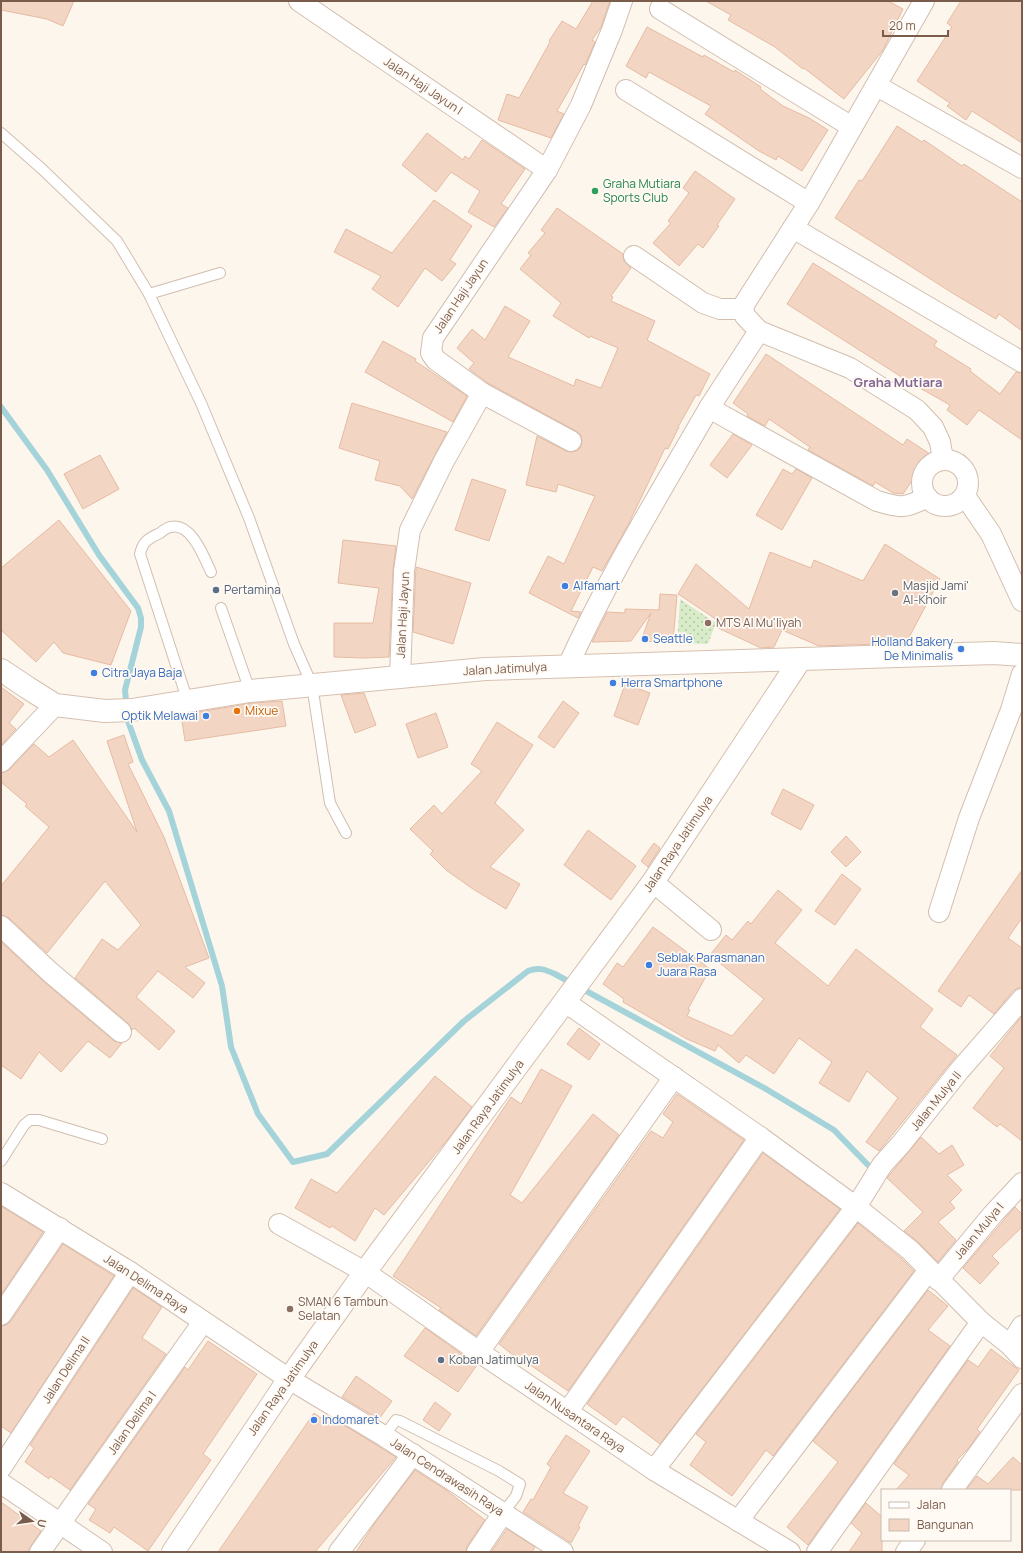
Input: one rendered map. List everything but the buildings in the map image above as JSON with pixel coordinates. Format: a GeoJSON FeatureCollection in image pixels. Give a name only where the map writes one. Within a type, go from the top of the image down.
{"type":"FeatureCollection","features":[{"type":"Feature","properties":{"kind":"main road","name":"Jalan Jatimulya"},"geometry":{"type":"LineString","coordinates":[[1,670],[55,705],[104,711],[132,710],[250,691],[485,669],[800,660],[866,656],[994,653],[1022,655]]}},
{"type":"Feature","properties":{"kind":"main road","name":"Jalan Raya Jatimulya"},"geometry":{"type":"LineString","coordinates":[[173,1552],[288,1379],[365,1272],[653,882],[800,660]]}},
{"type":"Feature","properties":{"kind":"street","name":"Jalan Haji Jayun I"},"geometry":{"type":"LineString","coordinates":[[299,1],[547,170]]}},
{"type":"Feature","properties":{"kind":"street","name":"Jalan Haji Jayun"},"geometry":{"type":"LineString","coordinates":[[400,677],[404,571],[410,530],[444,461],[482,393],[436,360],[431,353],[430,347],[433,338],[547,170],[580,105],[612,30],[622,1]]}},
{"type":"Feature","properties":{"kind":"street"},"geometry":{"type":"LineString","coordinates":[[924,1],[877,86],[852,126],[808,203],[745,303],[744,309],[745,316],[759,330],[850,368],[917,410],[933,427],[940,442],[943,459]]}},
{"type":"Feature","properties":{"kind":"street"},"geometry":{"type":"LineString","coordinates":[[660,9],[852,126]]}},
{"type":"Feature","properties":{"kind":"street"},"geometry":{"type":"LineString","coordinates":[[877,86],[1022,168]]}},
{"type":"Feature","properties":{"kind":"street"},"geometry":{"type":"LineString","coordinates":[[626,90],[808,203]]}},
{"type":"Feature","properties":{"kind":"street"},"geometry":{"type":"LineString","coordinates":[[792,228],[1022,362]]}},
{"type":"Feature","properties":{"kind":"street"},"geometry":{"type":"LineString","coordinates":[[634,256],[703,303],[720,309],[744,309]]}},
{"type":"Feature","properties":{"kind":"street"},"geometry":{"type":"LineString","coordinates":[[568,666],[604,592],[708,408],[759,330]]}},
{"type":"Feature","properties":{"kind":"street"},"geometry":{"type":"LineString","coordinates":[[482,393],[571,441]]}},
{"type":"Feature","properties":{"kind":"street"},"geometry":{"type":"LineString","coordinates":[[708,408],[877,501],[896,506],[905,506],[927,497]]}},
{"type":"Feature","properties":{"kind":"street"},"geometry":{"type":"LineString","coordinates":[[943,459],[952,460],[960,464],[966,471],[969,479],[965,496],[950,506],[933,503],[927,497],[923,489],[922,479],[926,469],[934,462],[943,459]]}},
{"type":"Feature","properties":{"kind":"street"},"geometry":{"type":"LineString","coordinates":[[965,496],[991,534],[1022,601]]}},
{"type":"Feature","properties":{"kind":"street"},"geometry":{"type":"LineString","coordinates":[[938,912],[969,818],[1011,710],[1022,674]]}},
{"type":"Feature","properties":{"kind":"street"},"geometry":{"type":"LineString","coordinates":[[1,762],[55,705]]}},
{"type":"Feature","properties":{"kind":"street"},"geometry":{"type":"LineString","coordinates":[[653,882],[711,930]]}},
{"type":"Feature","properties":{"kind":"street"},"geometry":{"type":"LineString","coordinates":[[1,926],[50,972],[121,1032]]}},
{"type":"Feature","properties":{"kind":"street"},"geometry":{"type":"LineString","coordinates":[[567,999],[856,1207],[910,1250],[981,1322],[1016,1351],[1022,1326]]}},
{"type":"Feature","properties":{"kind":"street","name":"Jalan Mulya II"},"geometry":{"type":"LineString","coordinates":[[654,1470],[856,1207],[882,1165],[901,1144],[959,1071],[1022,999]]}},
{"type":"Feature","properties":{"kind":"street"},"geometry":{"type":"LineString","coordinates":[[479,1352],[674,1077]]}},
{"type":"Feature","properties":{"kind":"street"},"geometry":{"type":"LineString","coordinates":[[568,1411],[760,1137]]}},
{"type":"Feature","properties":{"kind":"street","name":"Jalan Mulya I"},"geometry":{"type":"LineString","coordinates":[[738,1521],[933,1275],[1022,1183]]}},
{"type":"Feature","properties":{"kind":"street","name":"Jalan Delima Raya"},"geometry":{"type":"LineString","coordinates":[[1,1193],[130,1272],[288,1379]]}},
{"type":"Feature","properties":{"kind":"street","name":"Jalan Nusantara Raya"},"geometry":{"type":"LineString","coordinates":[[279,1224],[365,1272],[479,1352],[654,1470],[790,1552]]}},
{"type":"Feature","properties":{"kind":"street"},"geometry":{"type":"LineString","coordinates":[[1,1315],[60,1228]]}},
{"type":"Feature","properties":{"kind":"street","name":"Jalan Delima II"},"geometry":{"type":"LineString","coordinates":[[1,1468],[130,1272]]}},
{"type":"Feature","properties":{"kind":"street","name":"Jalan Delima I"},"geometry":{"type":"LineString","coordinates":[[40,1552],[203,1322]]}},
{"type":"Feature","properties":{"kind":"street"},"geometry":{"type":"LineString","coordinates":[[817,1552],[981,1322]]}},
{"type":"Feature","properties":{"kind":"street","name":"Jalan Cendrawasih Raya"},"geometry":{"type":"LineString","coordinates":[[288,1379],[413,1454],[563,1552]]}},
{"type":"Feature","properties":{"kind":"street"},"geometry":{"type":"LineString","coordinates":[[953,1489],[1022,1394]]}},
{"type":"Feature","properties":{"kind":"street"},"geometry":{"type":"LineString","coordinates":[[339,1552],[413,1454]]}},
{"type":"Feature","properties":{"kind":"street"},"geometry":{"type":"LineString","coordinates":[[1,1483],[102,1552]]}},
{"type":"Feature","properties":{"kind":"street"},"geometry":{"type":"LineString","coordinates":[[477,1552],[503,1513]]}},
{"type":"Feature","properties":{"kind":"street"},"geometry":{"type":"LineString","coordinates":[[906,1552],[914,1541]]}},
{"type":"Feature","properties":{"kind":"lane"},"geometry":{"type":"LineString","coordinates":[[1,133],[42,169],[117,241],[149,294],[201,403],[219,446],[249,518],[294,644],[312,685],[330,803],[346,833]]}},
{"type":"Feature","properties":{"kind":"lane"},"geometry":{"type":"LineString","coordinates":[[149,294],[220,273]]}},
{"type":"Feature","properties":{"kind":"lane"},"geometry":{"type":"LineString","coordinates":[[188,702],[140,554],[142,545],[150,538],[170,527],[180,527],[187,530],[200,550],[211,572]]}},
{"type":"Feature","properties":{"kind":"lane"},"geometry":{"type":"LineString","coordinates":[[221,608],[250,691]]}},
{"type":"Feature","properties":{"kind":"lane"},"geometry":{"type":"LineString","coordinates":[[1,1161],[24,1125],[30,1120],[39,1120],[102,1139]]}},
{"type":"Feature","properties":{"kind":"lane"},"geometry":{"type":"LineString","coordinates":[[384,1436],[396,1420],[400,1421],[499,1471],[520,1484],[516,1496],[503,1513]]}},
{"type":"Feature","properties":{"kind":"green space"},"geometry":{"type":"Polygon","coordinates":[[[680,599],[716,623],[708,644],[677,643],[680,599]]]}},
{"type":"Feature","properties":{"kind":"waterway"},"geometry":{"type":"LineString","coordinates":[[1,407],[47,470],[99,555],[138,608],[141,618],[141,627],[125,690],[128,721],[142,760],[169,811],[222,986],[231,1047],[258,1114],[293,1162],[327,1154],[464,1021],[528,971],[538,969],[555,974],[766,1089],[834,1130],[868,1165]]}},
{"type":"Feature","properties":{"kind":"place","name":"Graha Mutiara Sports Club"},"geometry":{"type":"Point","coordinates":[595,191]}},
{"type":"Feature","properties":{"kind":"place","name":"Alfamart"},"geometry":{"type":"Point","coordinates":[565,586]}},
{"type":"Feature","properties":{"kind":"place","name":"Pertamina"},"geometry":{"type":"Point","coordinates":[216,590]}},
{"type":"Feature","properties":{"kind":"place","name":"Masjid Jami' Al-Khoir"},"geometry":{"type":"Point","coordinates":[895,593]}},
{"type":"Feature","properties":{"kind":"place","name":"MTS Al Mu'liyah"},"geometry":{"type":"Point","coordinates":[708,623]}},
{"type":"Feature","properties":{"kind":"place","name":"Seattle"},"geometry":{"type":"Point","coordinates":[645,639]}},
{"type":"Feature","properties":{"kind":"place","name":"Holland Bakery De Minimalis"},"geometry":{"type":"Point","coordinates":[961,649]}},
{"type":"Feature","properties":{"kind":"place","name":"Citra Jaya Baja"},"geometry":{"type":"Point","coordinates":[94,673]}},
{"type":"Feature","properties":{"kind":"place","name":"Herra Smartphone"},"geometry":{"type":"Point","coordinates":[613,683]}},
{"type":"Feature","properties":{"kind":"place","name":"Mixue"},"geometry":{"type":"Point","coordinates":[237,711]}},
{"type":"Feature","properties":{"kind":"place","name":"Optik Melawai"},"geometry":{"type":"Point","coordinates":[206,716]}},
{"type":"Feature","properties":{"kind":"place","name":"Seblak Parasmanan Juara Rasa"},"geometry":{"type":"Point","coordinates":[649,965]}},
{"type":"Feature","properties":{"kind":"place","name":"SMAN 6 Tambun Selatan"},"geometry":{"type":"Point","coordinates":[290,1309]}},
{"type":"Feature","properties":{"kind":"place","name":"Koban Jatimulya"},"geometry":{"type":"Point","coordinates":[441,1360]}},
{"type":"Feature","properties":{"kind":"place","name":"Indomaret"},"geometry":{"type":"Point","coordinates":[314,1420]}},
{"type":"Feature","properties":{"kind":"district","name":"Graha Mutiara"},"geometry":{"type":"Point","coordinates":[898,382]}}]}
